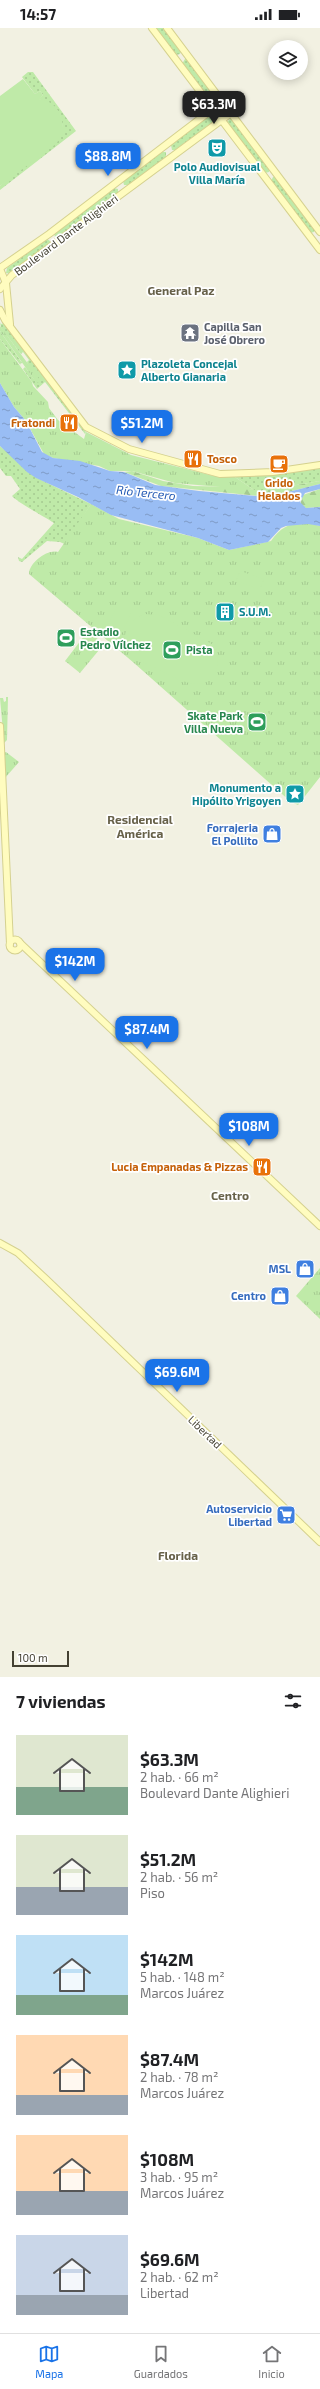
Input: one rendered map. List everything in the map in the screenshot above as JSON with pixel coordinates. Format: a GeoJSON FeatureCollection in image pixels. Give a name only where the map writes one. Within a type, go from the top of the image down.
{"type":"FeatureCollection","features":[{"type":"Feature","properties":{"kind":"main road"},"geometry":{"type":"LineString","coordinates":[[152,28],[320,250]]}},
{"type":"Feature","properties":{"kind":"main road"},"geometry":{"type":"LineString","coordinates":[[167,28],[320,232]]}},
{"type":"Feature","properties":{"kind":"main road","name":"Boulevard Dante Alighieri"},"geometry":{"type":"LineString","coordinates":[[0,269],[222,102]]}},
{"type":"Feature","properties":{"kind":"main road","name":"Boulevard Dante Alighieri"},"geometry":{"type":"LineString","coordinates":[[0,289],[12,275],[220,119],[231,113]]}},
{"type":"Feature","properties":{"kind":"main road"},"geometry":{"type":"LineString","coordinates":[[0,269],[6,283],[7,311],[11,328]]}},
{"type":"Feature","properties":{"kind":"main road"},"geometry":{"type":"LineString","coordinates":[[0,310],[11,328],[86,427],[129,449],[220,474],[278,472],[320,465]]}},
{"type":"Feature","properties":{"kind":"main road"},"geometry":{"type":"LineString","coordinates":[[0,726],[10,944],[12,950],[20,944]]}},
{"type":"Feature","properties":{"kind":"main road"},"geometry":{"type":"LineString","coordinates":[[9,922],[20,944]]}},
{"type":"Feature","properties":{"kind":"main road"},"geometry":{"type":"LineString","coordinates":[[10,944],[14,940],[20,944],[320,1226]]}},
{"type":"Feature","properties":{"kind":"main road","name":"Libertad"},"geometry":{"type":"LineString","coordinates":[[0,1243],[18,1253],[320,1542]]}},
{"type":"Feature","properties":{"kind":"green space"},"geometry":{"type":"Polygon","coordinates":[[[155,28],[164,28],[181,51],[180,54],[176,55],[155,28]]]}},
{"type":"Feature","properties":{"kind":"green space"},"geometry":{"type":"Polygon","coordinates":[[[185,59],[187,59],[216,97],[210,101],[182,64],[185,59]]]}},
{"type":"Feature","properties":{"kind":"green space"},"geometry":{"type":"Polygon","coordinates":[[[28,72],[33,72],[76,131],[0,190],[0,186],[63,128],[59,112],[49,103],[38,99],[43,95],[40,91],[35,94],[22,77],[28,72]]]}},
{"type":"Feature","properties":{"kind":"green space"},"geometry":{"type":"Polygon","coordinates":[[[23,79],[35,94],[40,91],[43,95],[39,99],[49,102],[56,108],[61,117],[63,127],[67,128],[56,144],[0,186],[0,96],[23,79]]]}},
{"type":"Feature","properties":{"kind":"green space"},"geometry":{"type":"Polygon","coordinates":[[[209,116],[213,117],[213,122],[175,150],[172,150],[171,145],[209,116]]]}},
{"type":"Feature","properties":{"kind":"green space"},"geometry":{"type":"Polygon","coordinates":[[[232,119],[269,168],[269,172],[265,173],[227,122],[232,119]]]}},
{"type":"Feature","properties":{"kind":"green space"},"geometry":{"type":"Polygon","coordinates":[[[162,152],[166,152],[166,157],[128,185],[124,185],[123,181],[162,152]]]}},
{"type":"Feature","properties":{"kind":"green space"},"geometry":{"type":"Polygon","coordinates":[[[273,177],[276,177],[315,230],[314,232],[310,233],[271,181],[273,177]]]}},
{"type":"Feature","properties":{"kind":"green space"},"geometry":{"type":"Polygon","coordinates":[[[114,188],[118,189],[118,193],[57,238],[55,237],[54,233],[114,188]]]}},
{"type":"Feature","properties":{"kind":"green space"},"geometry":{"type":"Polygon","coordinates":[[[47,239],[50,241],[50,244],[11,274],[6,273],[7,268],[47,239]]]}},
{"type":"Feature","properties":{"kind":"green space"},"geometry":{"type":"Polygon","coordinates":[[[0,322],[1,324],[4,323],[86,432],[85,434],[45,382],[37,389],[23,369],[25,367],[36,382],[27,362],[29,360],[23,352],[21,354],[1,328],[0,322]]]}},
{"type":"Feature","properties":{"kind":"green space"},"geometry":{"type":"Polygon","coordinates":[[[0,326],[40,380],[37,384],[0,331],[0,326]]]}},
{"type":"Feature","properties":{"kind":"green space"},"geometry":{"type":"Polygon","coordinates":[[[0,331],[22,363],[20,364],[22,367],[0,339],[0,331]]]}},
{"type":"Feature","properties":{"kind":"green space"},"geometry":{"type":"Polygon","coordinates":[[[0,339],[32,382],[33,386],[48,402],[49,408],[58,420],[84,439],[86,432],[131,455],[214,476],[235,477],[254,490],[175,483],[132,471],[110,471],[99,466],[53,458],[44,454],[26,421],[14,407],[0,383],[0,339]]]}},
{"type":"Feature","properties":{"kind":"green space"},"geometry":{"type":"Polygon","coordinates":[[[0,446],[37,478],[91,504],[81,520],[82,552],[60,542],[47,541],[22,562],[19,561],[18,557],[22,559],[54,523],[25,506],[12,496],[20,489],[11,476],[6,476],[0,468],[0,446]]]}},
{"type":"Feature","properties":{"kind":"green space"},"geometry":{"type":"Polygon","coordinates":[[[320,468],[320,481],[261,491],[254,490],[235,477],[277,475],[320,468]]]}},
{"type":"Feature","properties":{"kind":"green space"},"geometry":{"type":"Polygon","coordinates":[[[132,471],[163,481],[193,486],[237,487],[261,491],[320,481],[320,484],[268,497],[161,486],[124,472],[132,471]]]}},
{"type":"Feature","properties":{"kind":"green space"},"geometry":{"type":"Polygon","coordinates":[[[320,489],[320,507],[306,508],[300,505],[303,495],[320,489]]]}},
{"type":"Feature","properties":{"kind":"green space"},"geometry":{"type":"Polygon","coordinates":[[[91,504],[119,519],[198,538],[229,550],[271,541],[281,530],[292,524],[305,523],[320,526],[320,777],[298,805],[291,802],[134,663],[29,574],[35,561],[49,553],[58,552],[91,504]]]}},
{"type":"Feature","properties":{"kind":"green space"},"geometry":{"type":"Polygon","coordinates":[[[240,571],[264,579],[260,589],[236,581],[240,571]]]}},
{"type":"Feature","properties":{"kind":"green space"},"geometry":{"type":"Polygon","coordinates":[[[117,606],[131,613],[120,637],[105,630],[117,606]]]}},
{"type":"Feature","properties":{"kind":"green space","name":"Pista"},"geometry":{"type":"Polygon","coordinates":[[[144,614],[159,615],[212,644],[216,650],[218,659],[216,670],[211,678],[205,682],[197,684],[189,683],[144,663],[131,654],[125,643],[126,631],[133,621],[144,614]]]}},
{"type":"Feature","properties":{"kind":"green space"},"geometry":{"type":"Polygon","coordinates":[[[88,631],[104,644],[80,673],[65,661],[88,631]]]}},
{"type":"Feature","properties":{"kind":"green space"},"geometry":{"type":"Polygon","coordinates":[[[6,697],[8,697],[7,740],[4,743],[0,698],[3,698],[4,702],[6,701],[6,697]]]}},
{"type":"Feature","properties":{"kind":"green space"},"geometry":{"type":"Polygon","coordinates":[[[259,706],[272,716],[254,737],[241,727],[259,706]]]}},
{"type":"Feature","properties":{"kind":"green space"},"geometry":{"type":"Polygon","coordinates":[[[6,752],[19,762],[5,778],[4,753],[6,752]]]}},
{"type":"Feature","properties":{"kind":"green space"},"geometry":{"type":"Polygon","coordinates":[[[320,1268],[320,1319],[296,1296],[320,1268]]]}},
{"type":"Feature","properties":{"kind":"water","name":"Río Tercero"},"geometry":{"type":"Polygon","coordinates":[[[0,383],[14,407],[26,421],[42,452],[53,458],[80,461],[110,471],[124,472],[155,485],[199,491],[268,497],[320,484],[320,489],[305,493],[300,502],[306,508],[320,507],[320,526],[308,524],[286,526],[281,528],[268,542],[229,550],[198,538],[111,515],[78,497],[36,478],[27,472],[0,446],[0,383]]]}},
{"type":"Feature","properties":{"kind":"place","name":"Polo Audiovisual Villa María"},"geometry":{"type":"Point","coordinates":[217,148]}},
{"type":"Feature","properties":{"kind":"place","name":"Capilla San José Obrero"},"geometry":{"type":"Point","coordinates":[190,333]}},
{"type":"Feature","properties":{"kind":"place","name":"Plazoleta Concejal Alberto Gianaria"},"geometry":{"type":"Point","coordinates":[127,370]}},
{"type":"Feature","properties":{"kind":"place","name":"Fratondi"},"geometry":{"type":"Point","coordinates":[69,423]}},
{"type":"Feature","properties":{"kind":"place","name":"Tosco"},"geometry":{"type":"Point","coordinates":[193,459]}},
{"type":"Feature","properties":{"kind":"place","name":"Grido Helados"},"geometry":{"type":"Point","coordinates":[279,464]}},
{"type":"Feature","properties":{"kind":"place","name":"S.U.M."},"geometry":{"type":"Point","coordinates":[225,612]}},
{"type":"Feature","properties":{"kind":"place","name":"Estadio Pedro Vílchez"},"geometry":{"type":"Point","coordinates":[66,638]}},
{"type":"Feature","properties":{"kind":"place","name":"Pista"},"geometry":{"type":"Point","coordinates":[172,650]}},
{"type":"Feature","properties":{"kind":"place","name":"Skate Park Villa Nueva"},"geometry":{"type":"Point","coordinates":[257,722]}},
{"type":"Feature","properties":{"kind":"place","name":"Monumento a Hipólito Yrigoyen"},"geometry":{"type":"Point","coordinates":[295,794]}},
{"type":"Feature","properties":{"kind":"place","name":"Forrajeria El Pollito"},"geometry":{"type":"Point","coordinates":[272,834]}},
{"type":"Feature","properties":{"kind":"place","name":"Lucia Empanadas & Pizzas"},"geometry":{"type":"Point","coordinates":[262,1167]}},
{"type":"Feature","properties":{"kind":"place","name":"MSL"},"geometry":{"type":"Point","coordinates":[305,1269]}},
{"type":"Feature","properties":{"kind":"place","name":"Centro"},"geometry":{"type":"Point","coordinates":[280,1296]}},
{"type":"Feature","properties":{"kind":"place","name":"Autoservicio Libertad"},"geometry":{"type":"Point","coordinates":[286,1515]}},
{"type":"Feature","properties":{"kind":"district","name":"General Paz"},"geometry":{"type":"Point","coordinates":[181,291]}},
{"type":"Feature","properties":{"kind":"district","name":"Residencial América"},"geometry":{"type":"Point","coordinates":[140,827]}},
{"type":"Feature","properties":{"kind":"district","name":"Centro"},"geometry":{"type":"Point","coordinates":[230,1196]}},
{"type":"Feature","properties":{"kind":"district","name":"Florida"},"geometry":{"type":"Point","coordinates":[178,1556]}}]}
